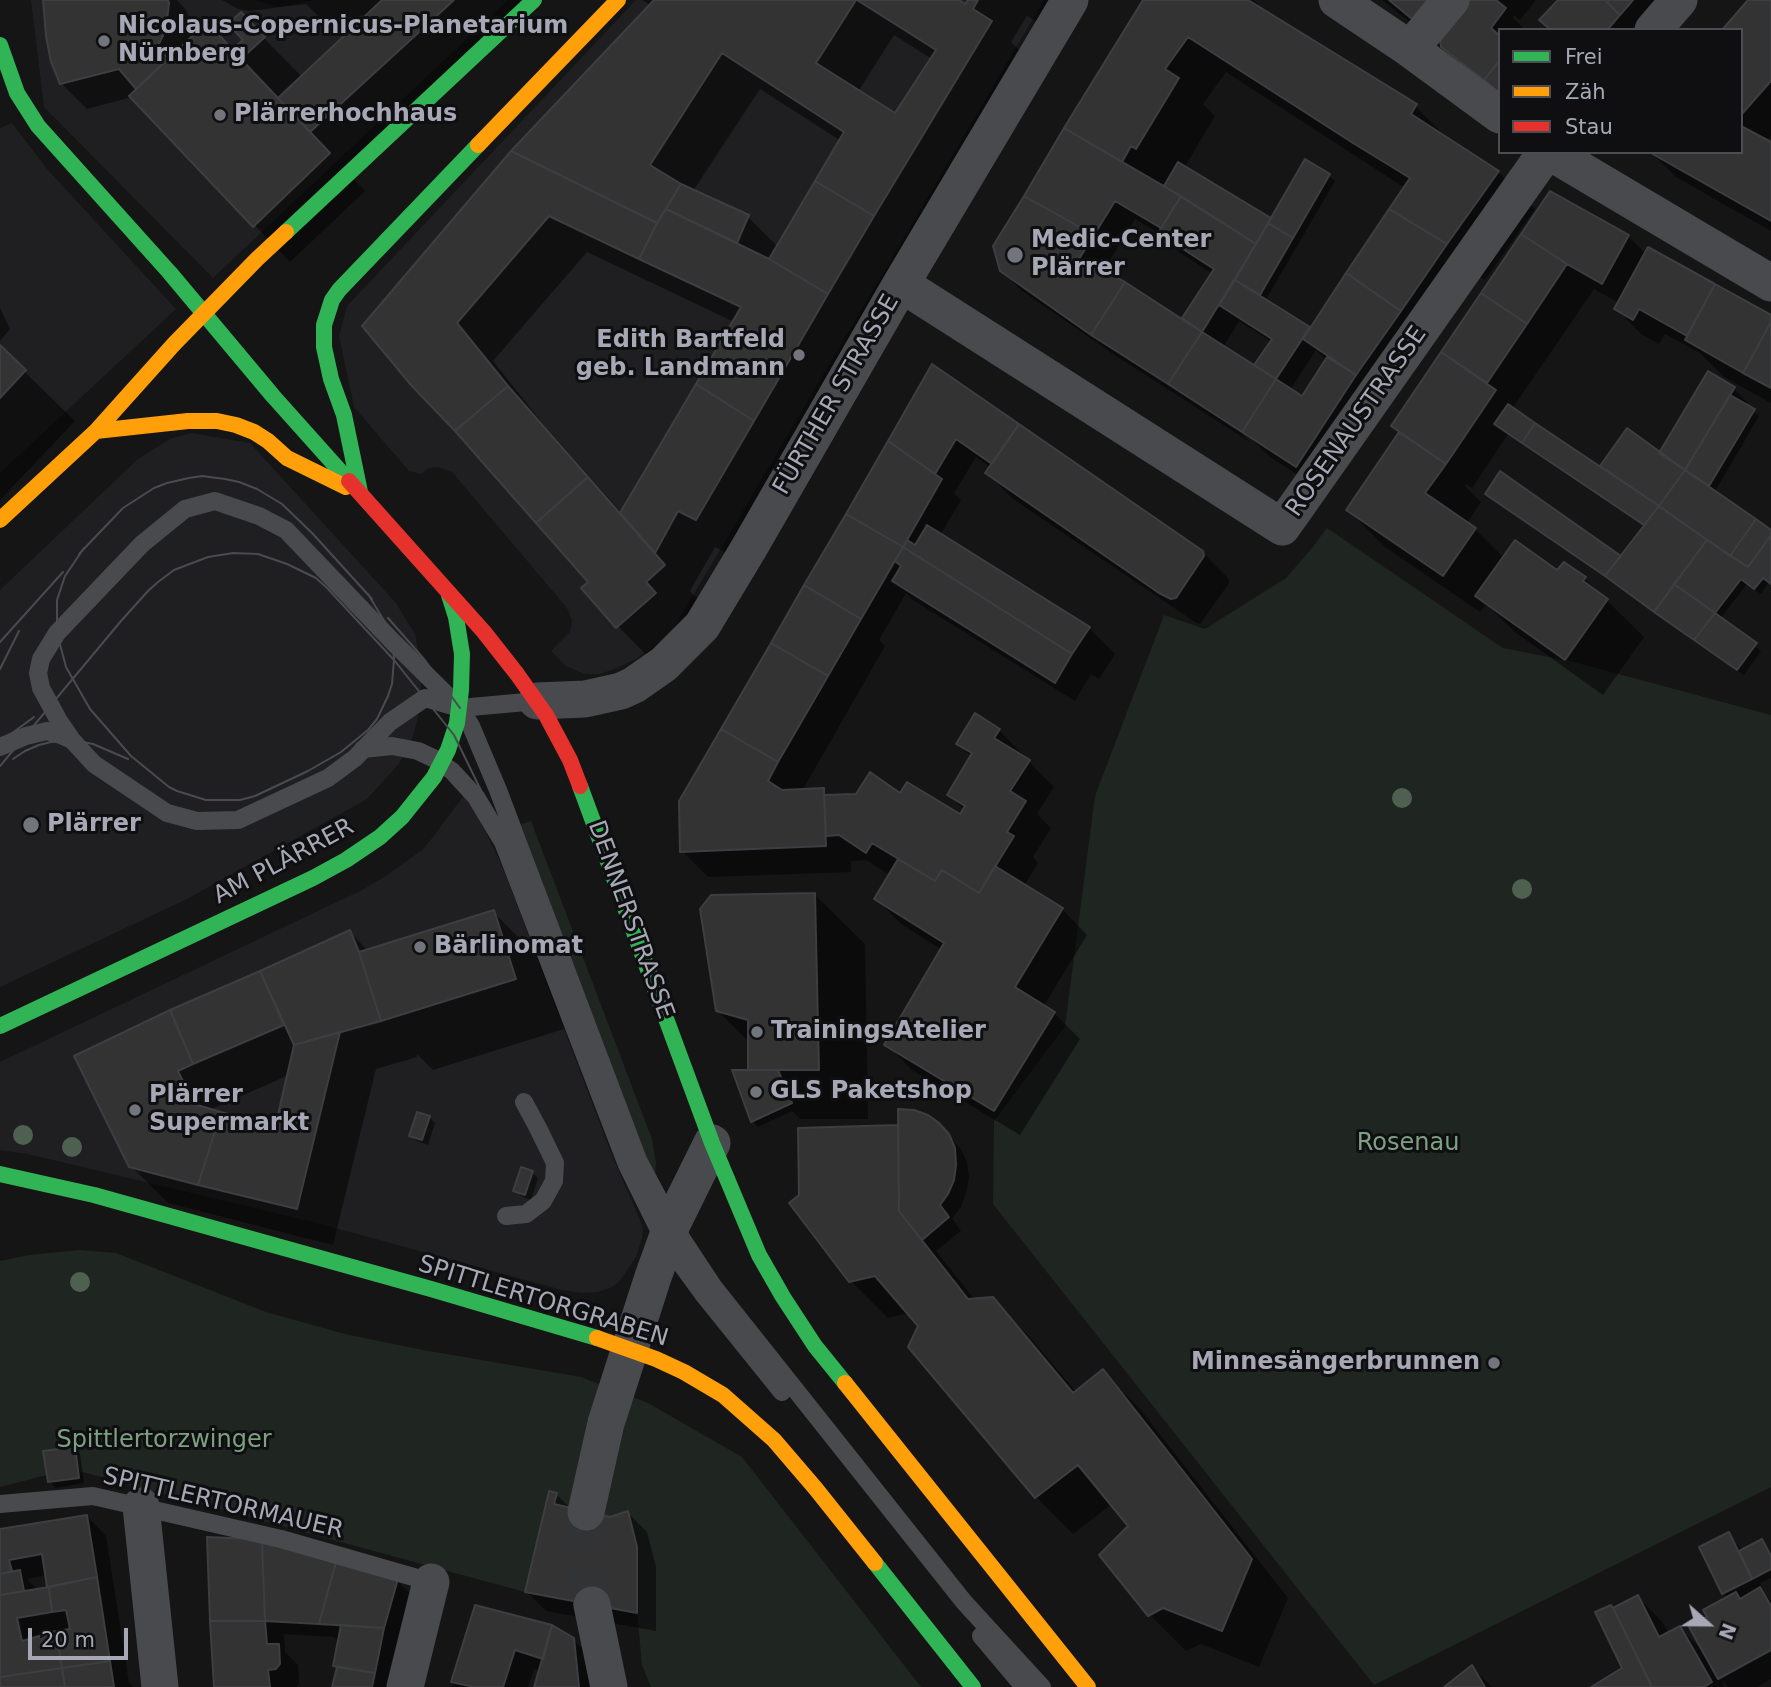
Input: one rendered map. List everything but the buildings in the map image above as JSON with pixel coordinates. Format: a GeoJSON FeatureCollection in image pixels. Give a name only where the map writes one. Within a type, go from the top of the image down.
{"type":"FeatureCollection","features":[{"type":"Feature","properties":{"kind":"main road"},"geometry":{"type":"LineString","coordinates":[[0,520],[96,431],[174,344],[257,259],[534,0]]}},
{"type":"Feature","properties":{"kind":"main road"},"geometry":{"type":"LineString","coordinates":[[360,494],[344,415],[331,379],[324,347],[327,312],[339,290],[618,0]]}},
{"type":"Feature","properties":{"kind":"main road","name":"AM PLÄRRER"},"geometry":{"type":"LineString","coordinates":[[0,45],[16,93],[38,126],[501,652],[537,701]]}},
{"type":"Feature","properties":{"kind":"main road","name":"AM PLÄRRER"},"geometry":{"type":"LineString","coordinates":[[96,431],[188,421],[227,423],[254,432],[287,458],[360,494]]}},
{"type":"Feature","properties":{"kind":"main road","name":"AM PLÄRRER"},"geometry":{"type":"LineString","coordinates":[[0,1026],[313,878],[380,837],[402,817],[428,786],[442,763],[454,735],[460,708],[462,654],[456,617],[448,592]]}},
{"type":"Feature","properties":{"kind":"main road","name":"DENNERSTRASSE"},"geometry":{"type":"LineString","coordinates":[[537,701],[556,731],[575,773],[712,1143],[760,1255],[783,1297],[815,1346],[1088,1687]]}},
{"type":"Feature","properties":{"kind":"main road","name":"SPITTLERTORGRABEN"},"geometry":{"type":"LineString","coordinates":[[0,1174],[94,1195],[432,1289],[629,1349],[677,1369],[711,1387],[774,1440],[973,1687]]}},
{"type":"Feature","properties":{"kind":"street","name":"FÜRTHER STRASSE"},"geometry":{"type":"LineString","coordinates":[[537,701],[584,699],[628,688],[664,664],[702,626],[1070,0]]}},
{"type":"Feature","properties":{"kind":"street"},"geometry":{"type":"LineString","coordinates":[[1337,0],[1498,114]]}},
{"type":"Feature","properties":{"kind":"street"},"geometry":{"type":"LineString","coordinates":[[1410,49],[1451,0]]}},
{"type":"Feature","properties":{"kind":"street"},"geometry":{"type":"LineString","coordinates":[[1655,28],[1679,0]]}},
{"type":"Feature","properties":{"kind":"street","name":"ROSENAUSTRASSE"},"geometry":{"type":"LineString","coordinates":[[901,284],[1282,527],[1547,154]]}},
{"type":"Feature","properties":{"kind":"street"},"geometry":{"type":"LineString","coordinates":[[1551,154],[1771,283]]}},
{"type":"Feature","properties":{"kind":"street"},"geometry":{"type":"LineString","coordinates":[[586,1511],[606,1423],[668,1233],[712,1143]]}},
{"type":"Feature","properties":{"kind":"street"},"geometry":{"type":"LineString","coordinates":[[141,1506],[160,1687]]}},
{"type":"Feature","properties":{"kind":"street"},"geometry":{"type":"LineString","coordinates":[[405,1687],[431,1582]]}},
{"type":"Feature","properties":{"kind":"street"},"geometry":{"type":"LineString","coordinates":[[594,1615],[609,1687]]}},
{"type":"Feature","properties":{"kind":"lane"},"geometry":{"type":"LineString","coordinates":[[537,701],[460,708],[425,698],[390,722],[342,769],[328,778],[238,820],[197,821],[167,813],[94,764],[72,740],[41,688],[38,673],[41,659],[57,633],[142,544],[185,509],[215,501],[259,516],[286,530],[460,708],[471,726],[668,1233],[956,1591],[1042,1687]]}},
{"type":"Feature","properties":{"kind":"lane"},"geometry":{"type":"LineString","coordinates":[[0,747],[37,732],[47,731],[72,740]]}},
{"type":"Feature","properties":{"kind":"lane"},"geometry":{"type":"LineString","coordinates":[[363,749],[392,746],[418,751],[442,763],[476,797],[503,842],[627,1165],[703,1294],[881,1518],[1024,1687]]}},
{"type":"Feature","properties":{"kind":"lane"},"geometry":{"type":"LineString","coordinates":[[506,1216],[526,1214],[543,1201],[554,1181],[555,1163],[524,1102]]}},
{"type":"Feature","properties":{"kind":"lane","name":"SPITTLERTORMAUER"},"geometry":{"type":"LineString","coordinates":[[0,1504],[93,1496],[281,1539],[431,1582]]}},
{"type":"Feature","properties":{"kind":"shaded area"},"geometry":{"type":"Polygon","coordinates":[[[31,0],[254,0],[278,7],[314,0],[508,0],[213,278],[44,107],[31,0]]]}},
{"type":"Feature","properties":{"kind":"shaded area"},"geometry":{"type":"Polygon","coordinates":[[[636,0],[1044,0],[674,628],[636,659],[600,674],[584,674],[566,666],[551,651],[570,632],[572,621],[567,608],[452,472],[438,467],[429,468],[421,474],[409,471],[354,407],[339,336],[347,306],[636,0]]]}},
{"type":"Feature","properties":{"kind":"shaded area"},"geometry":{"type":"Polygon","coordinates":[[[12,123],[48,170],[176,309],[0,473],[0,128],[12,123]]]}},
{"type":"Feature","properties":{"kind":"shaded area"},"geometry":{"type":"Polygon","coordinates":[[[191,433],[250,443],[396,603],[415,634],[422,671],[420,707],[414,733],[398,765],[367,799],[187,899],[0,987],[0,590],[138,459],[170,439],[191,433]]]}},
{"type":"Feature","properties":{"kind":"shaded area"},"geometry":{"type":"Polygon","coordinates":[[[465,794],[504,871],[611,1153],[643,1227],[636,1257],[619,1282],[597,1292],[562,1290],[317,1223],[28,1154],[0,1150],[0,1062],[362,890],[422,850],[465,794]]]}},
{"type":"Feature","properties":{"kind":"green space","name":"Rosenau"},"geometry":{"type":"Polygon","coordinates":[[[1327,528],[1503,648],[1574,662],[1771,715],[1771,1487],[1374,1685],[993,1204],[994,1121],[1065,1026],[1095,796],[1164,615],[1205,629],[1286,578],[1327,528]]]}},
{"type":"Feature","properties":{"kind":"green space"},"geometry":{"type":"Polygon","coordinates":[[[531,821],[652,1139],[655,1175],[635,1134],[521,824],[531,821]]]}},
{"type":"Feature","properties":{"kind":"green space","name":"Spittlertorzwinger"},"geometry":{"type":"Polygon","coordinates":[[[80,1250],[116,1253],[266,1312],[345,1334],[581,1377],[648,1403],[742,1457],[921,1687],[651,1687],[642,1665],[637,1613],[637,1547],[628,1511],[610,1517],[554,1504],[556,1492],[548,1491],[525,1592],[79,1471],[74,1447],[43,1451],[47,1475],[0,1487],[0,1261],[80,1250]]]}},
{"type":"Feature","properties":{"kind":"tunnel"},"geometry":{"type":"LineString","coordinates":[[586,1512],[584,1540],[592,1605]]}},
{"type":"Feature","properties":{"kind":"tram line"},"geometry":{"type":"LineString","coordinates":[[79,554],[123,508],[154,488],[202,476],[225,479],[257,489],[282,504],[372,599]]}},
{"type":"Feature","properties":{"kind":"tram line"},"geometry":{"type":"LineString","coordinates":[[84,548],[65,576],[57,600],[57,633],[66,667],[90,709],[131,756],[169,787],[206,800],[240,800],[255,796],[308,771],[341,752],[377,719],[392,684],[393,642],[389,629],[368,594]]}},
{"type":"Feature","properties":{"kind":"tram line"},"geometry":{"type":"LineString","coordinates":[[0,766],[121,621],[158,582],[174,570],[208,557],[233,553],[258,554],[316,578],[394,660],[454,735],[493,815],[503,842]]}},
{"type":"Feature","properties":{"kind":"tram line"},"geometry":{"type":"LineString","coordinates":[[0,642],[63,572]]}},
{"type":"Feature","properties":{"kind":"tram line"},"geometry":{"type":"LineString","coordinates":[[388,618],[424,659],[460,708]]}},
{"type":"Feature","properties":{"kind":"tram line"},"geometry":{"type":"LineString","coordinates":[[0,669],[19,631]]}},
{"type":"Feature","properties":{"kind":"tram line"},"geometry":{"type":"LineString","coordinates":[[0,742],[34,717]]}},
{"type":"Feature","properties":{"kind":"tram line"},"geometry":{"type":"LineString","coordinates":[[13,759],[39,745],[72,740],[93,744],[128,759]]}},
{"type":"Feature","properties":{"kind":"traffic: fast"},"geometry":{"type":"LineString","coordinates":[[286,232],[534,0]]}},
{"type":"Feature","properties":{"kind":"traffic: fast"},"geometry":{"type":"LineString","coordinates":[[0,45],[17,93],[38,126],[170,273],[273,396],[349,481]]}},
{"type":"Feature","properties":{"kind":"traffic: fast"},"geometry":{"type":"LineString","coordinates":[[360,492],[344,415],[331,379],[324,347],[324,325],[332,300],[478,145]]}},
{"type":"Feature","properties":{"kind":"traffic: fast"},"geometry":{"type":"LineString","coordinates":[[0,1026],[313,878],[380,837],[402,817],[434,777],[448,750],[457,723],[462,654],[456,617],[449,595]]}},
{"type":"Feature","properties":{"kind":"traffic: fast"},"geometry":{"type":"LineString","coordinates":[[580,786],[712,1143],[759,1255],[815,1346],[845,1383]]}},
{"type":"Feature","properties":{"kind":"traffic: fast"},"geometry":{"type":"LineString","coordinates":[[0,1174],[94,1195],[597,1338]]}},
{"type":"Feature","properties":{"kind":"traffic: fast"},"geometry":{"type":"LineString","coordinates":[[875,1563],[973,1687]]}},
{"type":"Feature","properties":{"kind":"traffic: slow"},"geometry":{"type":"LineString","coordinates":[[478,145],[618,0]]}},
{"type":"Feature","properties":{"kind":"traffic: slow"},"geometry":{"type":"LineString","coordinates":[[0,520],[96,431],[174,344],[286,232]]}},
{"type":"Feature","properties":{"kind":"traffic: slow"},"geometry":{"type":"LineString","coordinates":[[96,431],[188,421],[217,421],[236,425],[268,441],[287,458],[346,487]]}},
{"type":"Feature","properties":{"kind":"traffic: slow"},"geometry":{"type":"LineString","coordinates":[[597,1338],[656,1359],[723,1395],[774,1440],[875,1563]]}},
{"type":"Feature","properties":{"kind":"traffic: slow"},"geometry":{"type":"LineString","coordinates":[[845,1383],[1088,1687]]}},
{"type":"Feature","properties":{"kind":"traffic: jam"},"geometry":{"type":"LineString","coordinates":[[349,481],[484,632],[517,674],[546,715],[570,760],[580,786]]}},
{"type":"Feature","properties":{"kind":"place","name":"Nicolaus-Copernicus-Planetarium Nürnberg"},"geometry":{"type":"Point","coordinates":[104,41]}},
{"type":"Feature","properties":{"kind":"place","name":"Plärrerhochhaus"},"geometry":{"type":"Point","coordinates":[220,115]}},
{"type":"Feature","properties":{"kind":"place","name":"Medic-Center Plärrer"},"geometry":{"type":"Point","coordinates":[1015,255]}},
{"type":"Feature","properties":{"kind":"place","name":"Edith Bartfeld geb. Landmann"},"geometry":{"type":"Point","coordinates":[799,355]}},
{"type":"Feature","properties":{"kind":"place","name":"Plärrer"},"geometry":{"type":"Point","coordinates":[31,825]}},
{"type":"Feature","properties":{"kind":"place","name":"Bärlinomat"},"geometry":{"type":"Point","coordinates":[420,947]}},
{"type":"Feature","properties":{"kind":"place","name":"TrainingsAtelier"},"geometry":{"type":"Point","coordinates":[757,1032]}},
{"type":"Feature","properties":{"kind":"place","name":"GLS Paketshop"},"geometry":{"type":"Point","coordinates":[756,1092]}},
{"type":"Feature","properties":{"kind":"place","name":"Plärrer Supermarkt"},"geometry":{"type":"Point","coordinates":[135,1110]}},
{"type":"Feature","properties":{"kind":"place","name":"Minnesängerbrunnen"},"geometry":{"type":"Point","coordinates":[1494,1363]}}]}
